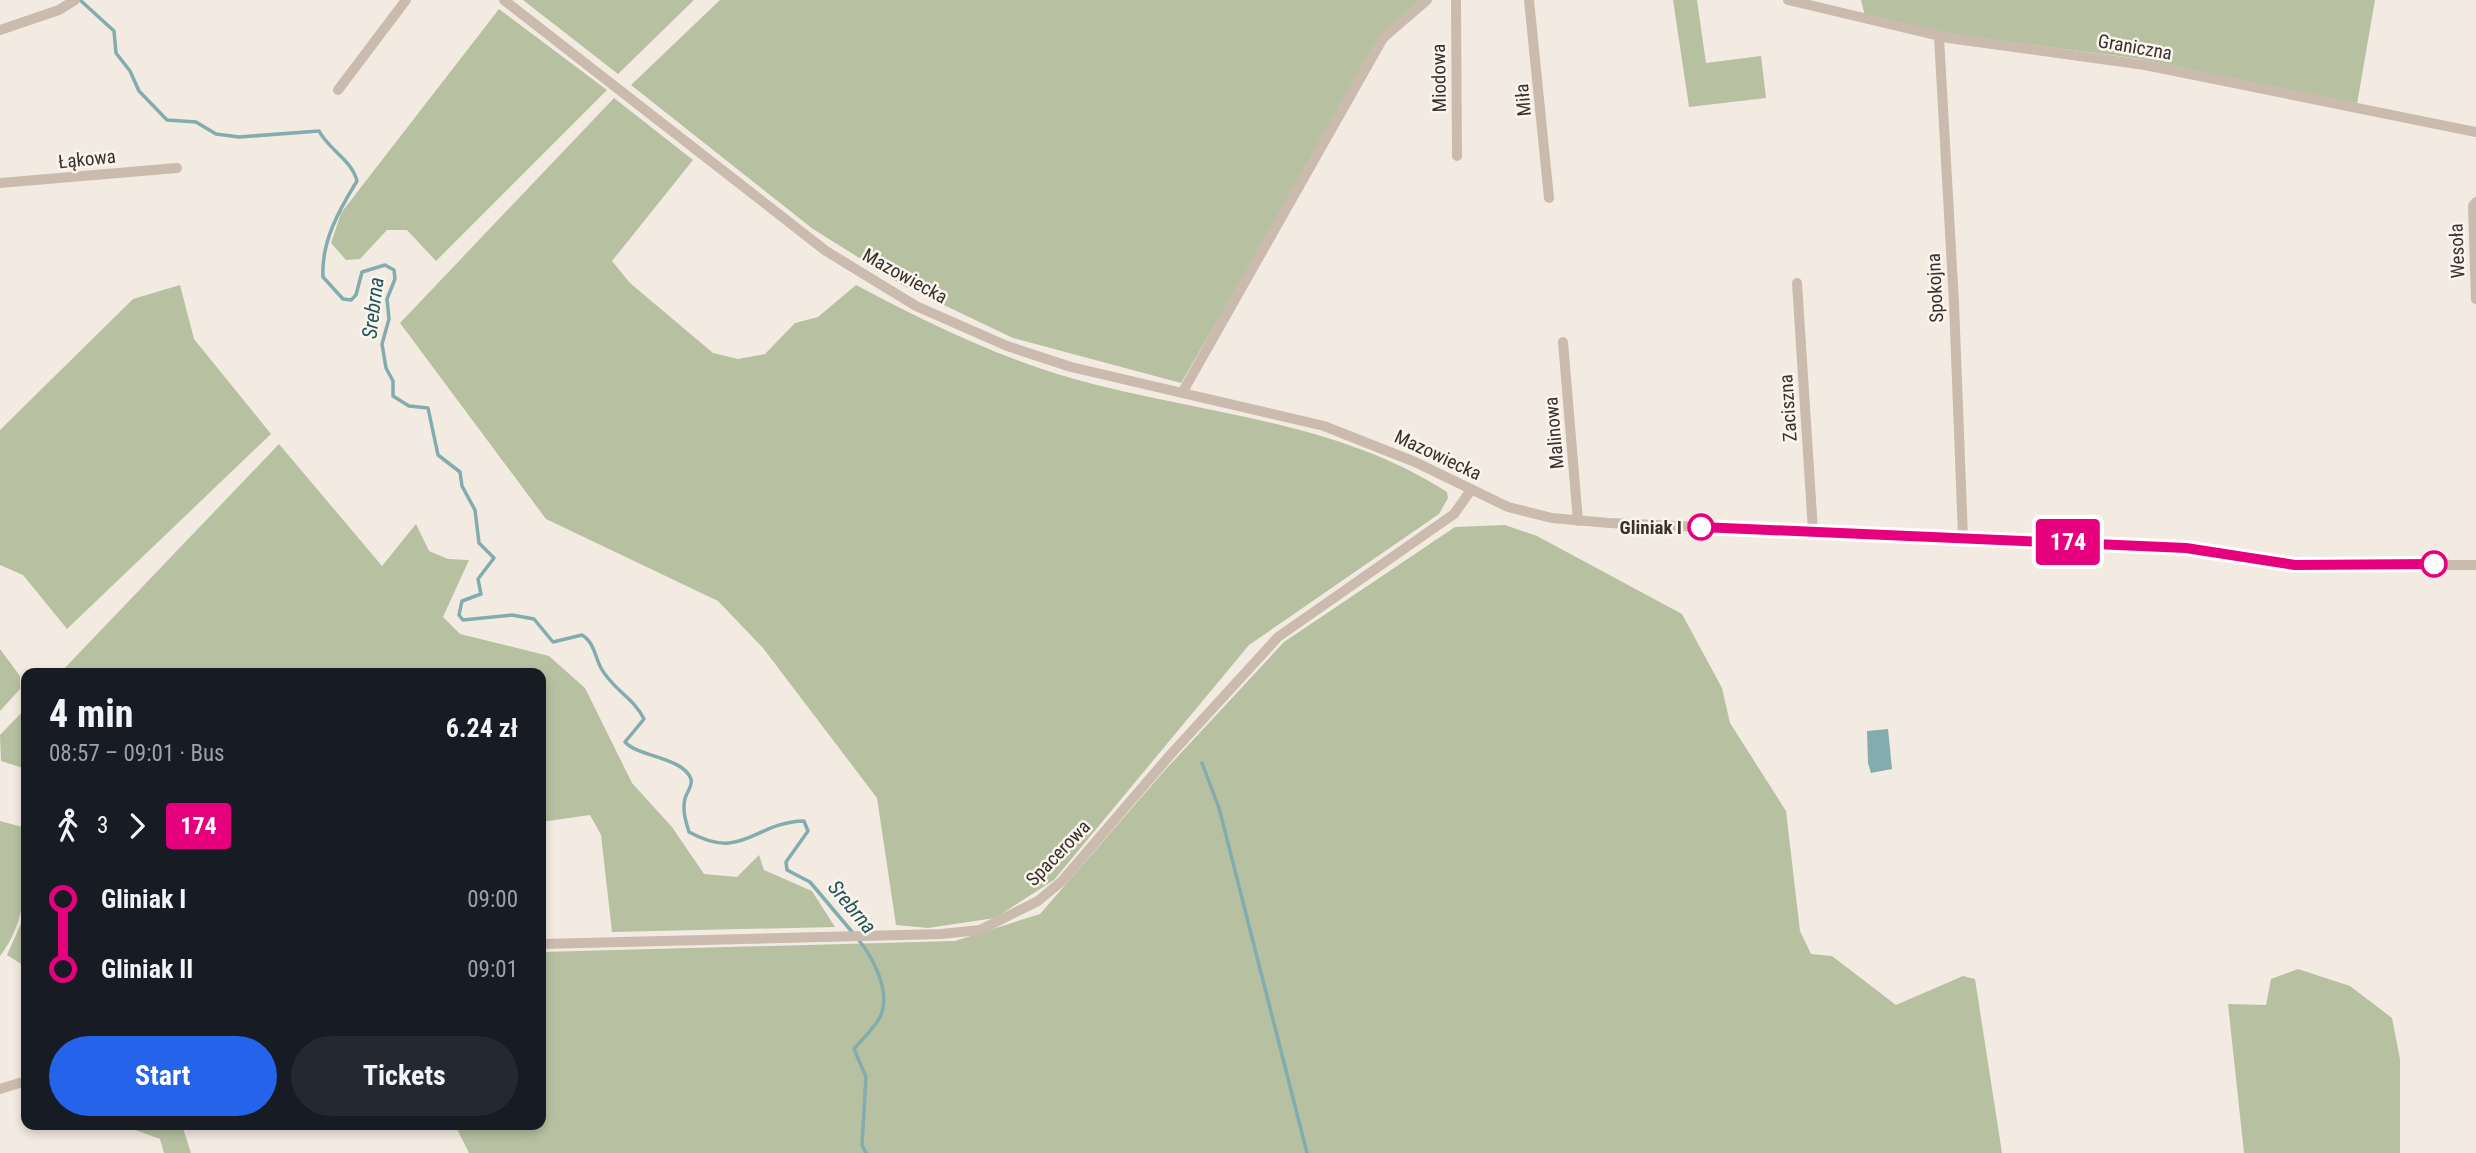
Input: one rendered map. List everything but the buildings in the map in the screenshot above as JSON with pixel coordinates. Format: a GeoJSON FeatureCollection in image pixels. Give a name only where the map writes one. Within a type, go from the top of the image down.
{"type":"FeatureCollection","features":[{"type":"Feature","properties":{"kind":"street"},"geometry":{"type":"LineString","coordinates":[[338,90],[407,0]]}},
{"type":"Feature","properties":{"kind":"street"},"geometry":{"type":"LineString","coordinates":[[1182,393],[1383,38],[1427,0]]}},
{"type":"Feature","properties":{"kind":"street","name":"Miodowa"},"geometry":{"type":"LineString","coordinates":[[1456,0],[1457,156]]}},
{"type":"Feature","properties":{"kind":"street","name":"Miła"},"geometry":{"type":"LineString","coordinates":[[1529,0],[1549,198]]}},
{"type":"Feature","properties":{"kind":"street","name":"Graniczna"},"geometry":{"type":"LineString","coordinates":[[1788,0],[1939,37],[2145,65],[2476,132]]}},
{"type":"Feature","properties":{"kind":"street","name":"Mazowiecka"},"geometry":{"type":"LineString","coordinates":[[509,1],[826,251],[909,302],[1028,354],[1324,426],[1415,462],[1471,490],[1532,514],[1578,521],[2186,548],[2295,565],[2476,565]]}},
{"type":"Feature","properties":{"kind":"street"},"geometry":{"type":"LineString","coordinates":[[0,30],[72,2]]}},
{"type":"Feature","properties":{"kind":"street","name":"Spokojna"},"geometry":{"type":"LineString","coordinates":[[1939,37],[1955,324],[1963,537]]}},
{"type":"Feature","properties":{"kind":"street","name":"Łąkowa"},"geometry":{"type":"LineString","coordinates":[[0,183],[177,168]]}},
{"type":"Feature","properties":{"kind":"street","name":"Wesoła"},"geometry":{"type":"LineString","coordinates":[[2476,202],[2473,206],[2476,299]]}},
{"type":"Feature","properties":{"kind":"street","name":"Zaciszna"},"geometry":{"type":"LineString","coordinates":[[1797,283],[1813,531]]}},
{"type":"Feature","properties":{"kind":"street","name":"Malinowa"},"geometry":{"type":"LineString","coordinates":[[1563,342],[1578,521]]}},
{"type":"Feature","properties":{"kind":"street","name":"Spacerowa"},"geometry":{"type":"LineString","coordinates":[[546,944],[867,936],[979,930],[1038,901],[1062,881],[1171,754],[1278,637],[1454,514],[1471,490]]}},
{"type":"Feature","properties":{"kind":"street"},"geometry":{"type":"LineString","coordinates":[[0,1089],[21,1083]]}},
{"type":"Feature","properties":{"kind":"green space"},"geometry":{"type":"Polygon","coordinates":[[[523,0],[694,0],[618,74],[523,0]]]}},
{"type":"Feature","properties":{"kind":"green space"},"geometry":{"type":"Polygon","coordinates":[[[720,0],[1422,0],[1396,22],[1378,45],[1181,383],[1013,338],[904,286],[813,229],[631,85],[720,0]]]}},
{"type":"Feature","properties":{"kind":"green space"},"geometry":{"type":"Polygon","coordinates":[[[1673,0],[1697,0],[1706,63],[1761,56],[1766,98],[1689,107],[1673,0]]]}},
{"type":"Feature","properties":{"kind":"green space"},"geometry":{"type":"Polygon","coordinates":[[[1861,0],[2375,0],[2357,104],[2141,59],[1942,33],[1865,16],[1861,0]]]}},
{"type":"Feature","properties":{"kind":"green space"},"geometry":{"type":"Polygon","coordinates":[[[499,9],[607,90],[436,261],[407,230],[387,230],[360,259],[346,260],[331,243],[341,213],[499,9]]]}},
{"type":"Feature","properties":{"kind":"green space"},"geometry":{"type":"Polygon","coordinates":[[[614,98],[693,160],[612,261],[630,283],[713,353],[738,359],[765,354],[795,323],[818,317],[856,285],[961,337],[1043,369],[1119,390],[1312,433],[1358,448],[1404,468],[1447,492],[1448,498],[1439,514],[1249,645],[1054,880],[995,918],[928,928],[896,925],[877,798],[763,648],[718,601],[546,519],[400,323],[614,98]]]}},
{"type":"Feature","properties":{"kind":"green space"},"geometry":{"type":"Polygon","coordinates":[[[180,285],[194,339],[271,434],[67,629],[23,575],[0,565],[0,430],[133,299],[180,285]]]}},
{"type":"Feature","properties":{"kind":"green space"},"geometry":{"type":"Polygon","coordinates":[[[279,444],[382,566],[416,524],[429,551],[448,559],[469,560],[443,617],[460,634],[549,656],[585,688],[632,783],[672,827],[704,874],[737,877],[759,855],[764,870],[812,891],[835,927],[612,932],[601,835],[590,815],[546,821],[546,668],[65,668],[279,444]]]}},
{"type":"Feature","properties":{"kind":"green space"},"geometry":{"type":"Polygon","coordinates":[[[1505,525],[1537,536],[1682,614],[1722,688],[1730,723],[1786,811],[1800,931],[1811,954],[1832,956],[1896,1005],[1963,976],[1975,979],[2002,1153],[469,1153],[458,1130],[546,1130],[546,952],[955,941],[1040,914],[1165,770],[1284,642],[1455,527],[1505,525]]]}},
{"type":"Feature","properties":{"kind":"green space"},"geometry":{"type":"Polygon","coordinates":[[[0,649],[20,676],[20,689],[0,711],[0,649]]]}},
{"type":"Feature","properties":{"kind":"green space"},"geometry":{"type":"Polygon","coordinates":[[[21,713],[21,767],[1,761],[0,735],[21,713]]]}},
{"type":"Feature","properties":{"kind":"green space"},"geometry":{"type":"Polygon","coordinates":[[[0,821],[21,827],[21,911],[9,942],[0,956],[0,821]]]}},
{"type":"Feature","properties":{"kind":"green space"},"geometry":{"type":"Polygon","coordinates":[[[21,923],[21,964],[7,955],[21,923]]]}},
{"type":"Feature","properties":{"kind":"green space"},"geometry":{"type":"Polygon","coordinates":[[[2298,969],[2350,986],[2392,1018],[2400,1059],[2400,1153],[2244,1153],[2228,1004],[2266,1005],[2271,979],[2298,969]]]}},
{"type":"Feature","properties":{"kind":"green space"},"geometry":{"type":"Polygon","coordinates":[[[136,1130],[184,1130],[191,1153],[164,1153],[160,1139],[136,1130]]]}},
{"type":"Feature","properties":{"kind":"water"},"geometry":{"type":"Polygon","coordinates":[[[1888,729],[1892,769],[1871,773],[1867,731],[1888,729]]]}},
{"type":"Feature","properties":{"kind":"waterway","name":"Srebrna"},"geometry":{"type":"LineString","coordinates":[[80,0],[114,31],[116,53],[130,71],[139,91],[167,120],[196,122],[216,134],[239,137],[319,131],[350,167],[357,181],[328,239],[323,277],[343,299],[351,300],[356,295],[362,272],[385,265],[394,270],[395,279],[387,299],[389,319],[382,344],[386,368],[393,381],[393,396],[409,406],[428,408],[438,455],[460,472],[462,486],[475,510],[479,543],[494,558],[478,579],[481,594],[462,601],[459,615],[463,620],[512,615],[534,619],[553,642],[582,635],[586,638],[611,682],[635,705],[644,719],[625,742],[631,747],[679,766],[691,779],[684,807],[689,832],[707,840],[736,842],[773,827],[804,821],[808,831],[786,862],[787,870],[810,882],[853,933]]}},
{"type":"Feature","properties":{"kind":"waterway"},"geometry":{"type":"LineString","coordinates":[[1202,763],[1219,808],[1307,1153]]}},
{"type":"Feature","properties":{"kind":"waterway","name":"Srebrna"},"geometry":{"type":"LineString","coordinates":[[858,939],[874,964],[884,995],[879,1019],[854,1049],[866,1077],[862,1145],[866,1153]]}},
{"type":"Feature","properties":{"kind":"bus line","name":"174"},"geometry":{"type":"LineString","coordinates":[[1701,527],[2186,548],[2295,565],[2434,564]]}},
{"type":"Feature","properties":{"kind":"place","name":"Gliniak I"},"geometry":{"type":"Point","coordinates":[1701,527]}}]}
